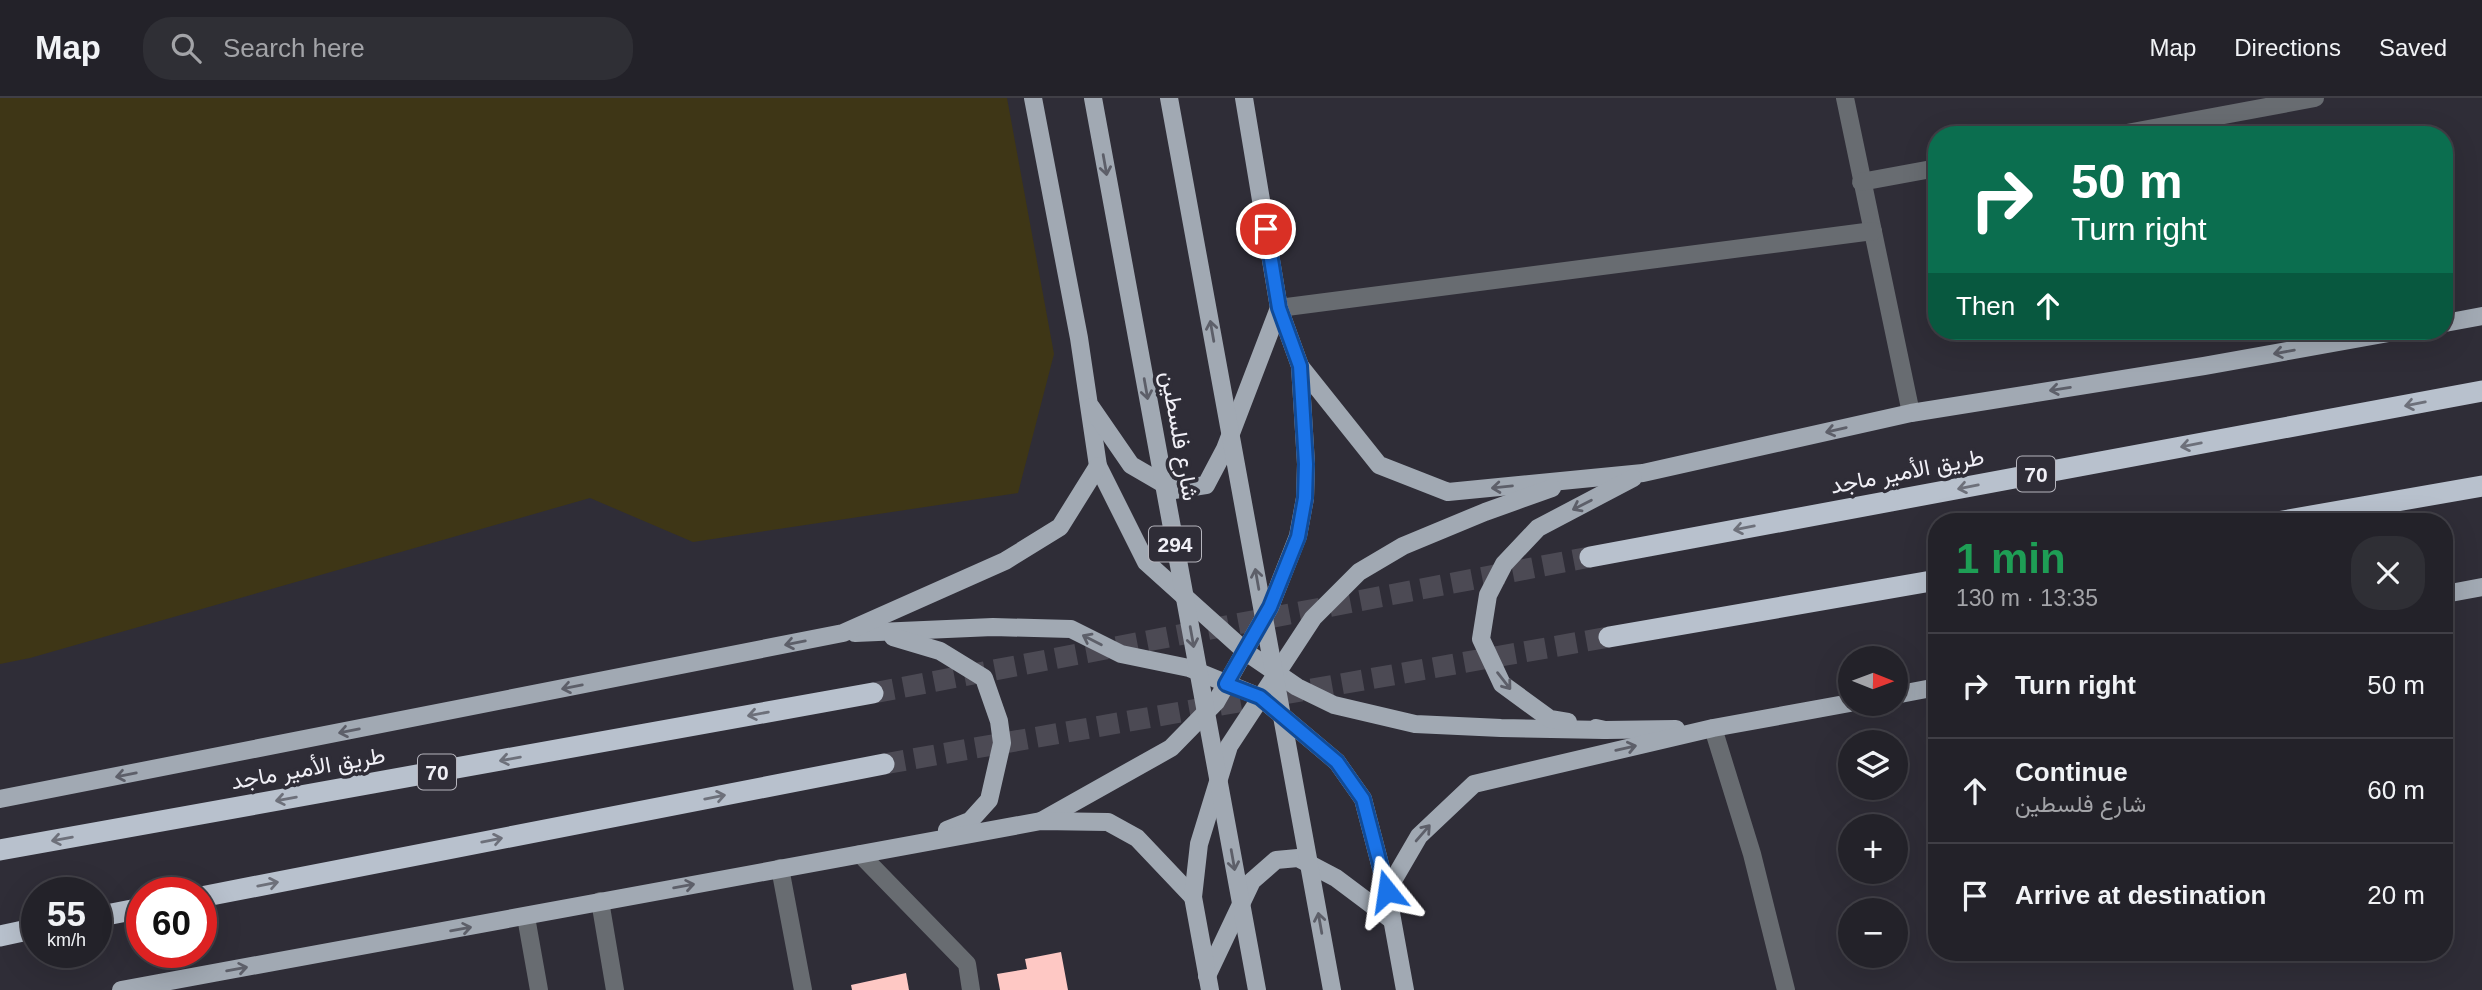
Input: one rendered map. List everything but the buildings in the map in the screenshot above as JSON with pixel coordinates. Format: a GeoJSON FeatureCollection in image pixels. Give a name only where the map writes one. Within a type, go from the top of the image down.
{"type":"FeatureCollection","features":[{"type":"Feature","properties":{"kind":"highway","name":"طريق الأمير ماجد"},"geometry":{"type":"LineString","coordinates":[[1590,557],[2482,391]]}},
{"type":"Feature","properties":{"kind":"highway"},"geometry":{"type":"LineString","coordinates":[[2328,513],[2482,486]]}},
{"type":"Feature","properties":{"kind":"highway"},"geometry":{"type":"LineString","coordinates":[[1609,637],[1928,582]]}},
{"type":"Feature","properties":{"kind":"highway","name":"طريق الأمير ماجد"},"geometry":{"type":"LineString","coordinates":[[0,850],[873,693]]}},
{"type":"Feature","properties":{"kind":"highway"},"geometry":{"type":"LineString","coordinates":[[217,894],[884,764]]}},
{"type":"Feature","properties":{"kind":"highway"},"geometry":{"type":"LineString","coordinates":[[0,936],[21,931]]}},
{"type":"Feature","properties":{"kind":"main road"},"geometry":{"type":"LineString","coordinates":[[1033,98],[1079,338],[1098,466],[1146,562],[1246,652],[1297,687],[1334,705],[1415,724],[1501,729],[1713,728]]}},
{"type":"Feature","properties":{"kind":"main road","name":"شارع فلسطين"},"geometry":{"type":"LineString","coordinates":[[1093,98],[1257,990]]}},
{"type":"Feature","properties":{"kind":"main road"},"geometry":{"type":"LineString","coordinates":[[1169,98],[1332,990]]}},
{"type":"Feature","properties":{"kind":"main road"},"geometry":{"type":"LineString","coordinates":[[1041,821],[1171,747],[1216,702],[1270,607],[1298,537],[1305,498],[1306,464],[1300,366],[1279,308],[1244,98]]}},
{"type":"Feature","properties":{"kind":"main road"},"geometry":{"type":"LineString","coordinates":[[1089,404],[1131,465],[1174,490],[1206,485],[1224,449],[1279,308]]}},
{"type":"Feature","properties":{"kind":"main road"},"geometry":{"type":"LineString","coordinates":[[2453,321],[2482,316]]}},
{"type":"Feature","properties":{"kind":"main road"},"geometry":{"type":"LineString","coordinates":[[1300,366],[1379,465],[1448,492],[1643,473],[1911,413],[2350,340]]}},
{"type":"Feature","properties":{"kind":"main road"},"geometry":{"type":"LineString","coordinates":[[841,634],[1005,561],[1060,527],[1098,466]]}},
{"type":"Feature","properties":{"kind":"main road"},"geometry":{"type":"LineString","coordinates":[[1605,730],[1550,719],[1502,684],[1481,639],[1488,595],[1504,564],[1538,528],[1643,473]]}},
{"type":"Feature","properties":{"kind":"main road"},"geometry":{"type":"LineString","coordinates":[[1208,983],[1193,897],[1199,844],[1229,746],[1313,618],[1359,572],[1403,546],[1576,479]]}},
{"type":"Feature","properties":{"kind":"main road"},"geometry":{"type":"LineString","coordinates":[[2453,592],[2482,587]]}},
{"type":"Feature","properties":{"kind":"main road"},"geometry":{"type":"LineString","coordinates":[[0,800],[841,634],[993,627],[1071,629],[1121,654],[1189,668],[1260,697],[1337,762],[1363,799],[1387,891],[1405,990]]}},
{"type":"Feature","properties":{"kind":"main road"},"geometry":{"type":"LineString","coordinates":[[841,634],[899,638],[940,651],[984,678],[999,722],[1002,743],[989,800],[970,821],[908,845]]}},
{"type":"Feature","properties":{"kind":"main road"},"geometry":{"type":"LineString","coordinates":[[1908,693],[1928,689]]}},
{"type":"Feature","properties":{"kind":"main road"},"geometry":{"type":"LineString","coordinates":[[1387,891],[1419,836],[1474,783],[1713,728],[1838,705]]}},
{"type":"Feature","properties":{"kind":"main road"},"geometry":{"type":"LineString","coordinates":[[121,990],[1041,821],[1108,822],[1137,838],[1193,897]]}},
{"type":"Feature","properties":{"kind":"main road"},"geometry":{"type":"LineString","coordinates":[[1208,983],[1252,881],[1276,860],[1298,858],[1336,878],[1392,920]]}},
{"type":"Feature","properties":{"kind":"street"},"geometry":{"type":"LineString","coordinates":[[1845,98],[1911,413]]}},
{"type":"Feature","properties":{"kind":"street"},"geometry":{"type":"LineString","coordinates":[[2164,126],[2315,98]]}},
{"type":"Feature","properties":{"kind":"street"},"geometry":{"type":"LineString","coordinates":[[1861,182],[1928,170]]}},
{"type":"Feature","properties":{"kind":"street"},"geometry":{"type":"LineString","coordinates":[[1279,308],[1873,231]]}},
{"type":"Feature","properties":{"kind":"street"},"geometry":{"type":"LineString","coordinates":[[1713,728],[1752,854],[1786,990]]}},
{"type":"Feature","properties":{"kind":"street"},"geometry":{"type":"LineString","coordinates":[[860,854],[967,964],[971,990]]}},
{"type":"Feature","properties":{"kind":"street"},"geometry":{"type":"LineString","coordinates":[[780,868],[803,990]]}},
{"type":"Feature","properties":{"kind":"street"},"geometry":{"type":"LineString","coordinates":[[600,901],[615,990]]}},
{"type":"Feature","properties":{"kind":"street"},"geometry":{"type":"LineString","coordinates":[[526,917],[539,990]]}},
{"type":"Feature","properties":{"kind":"sand"},"geometry":{"type":"Polygon","coordinates":[[[0,98],[1007,98],[1054,354],[1018,493],[693,542],[590,498],[30,658],[0,664],[0,98]]]}},
{"type":"Feature","properties":{"kind":"tunnel"},"geometry":{"type":"LineString","coordinates":[[873,693],[1590,557]]}},
{"type":"Feature","properties":{"kind":"tunnel"},"geometry":{"type":"LineString","coordinates":[[884,764],[1609,637]]}},
{"type":"Feature","properties":{"kind":"route"},"geometry":{"type":"LineString","coordinates":[[1266,229],[1279,308],[1300,366],[1306,464],[1305,498],[1298,537],[1270,607],[1226,684],[1260,697],[1337,762],[1363,799],[1387,891]]}}]}
